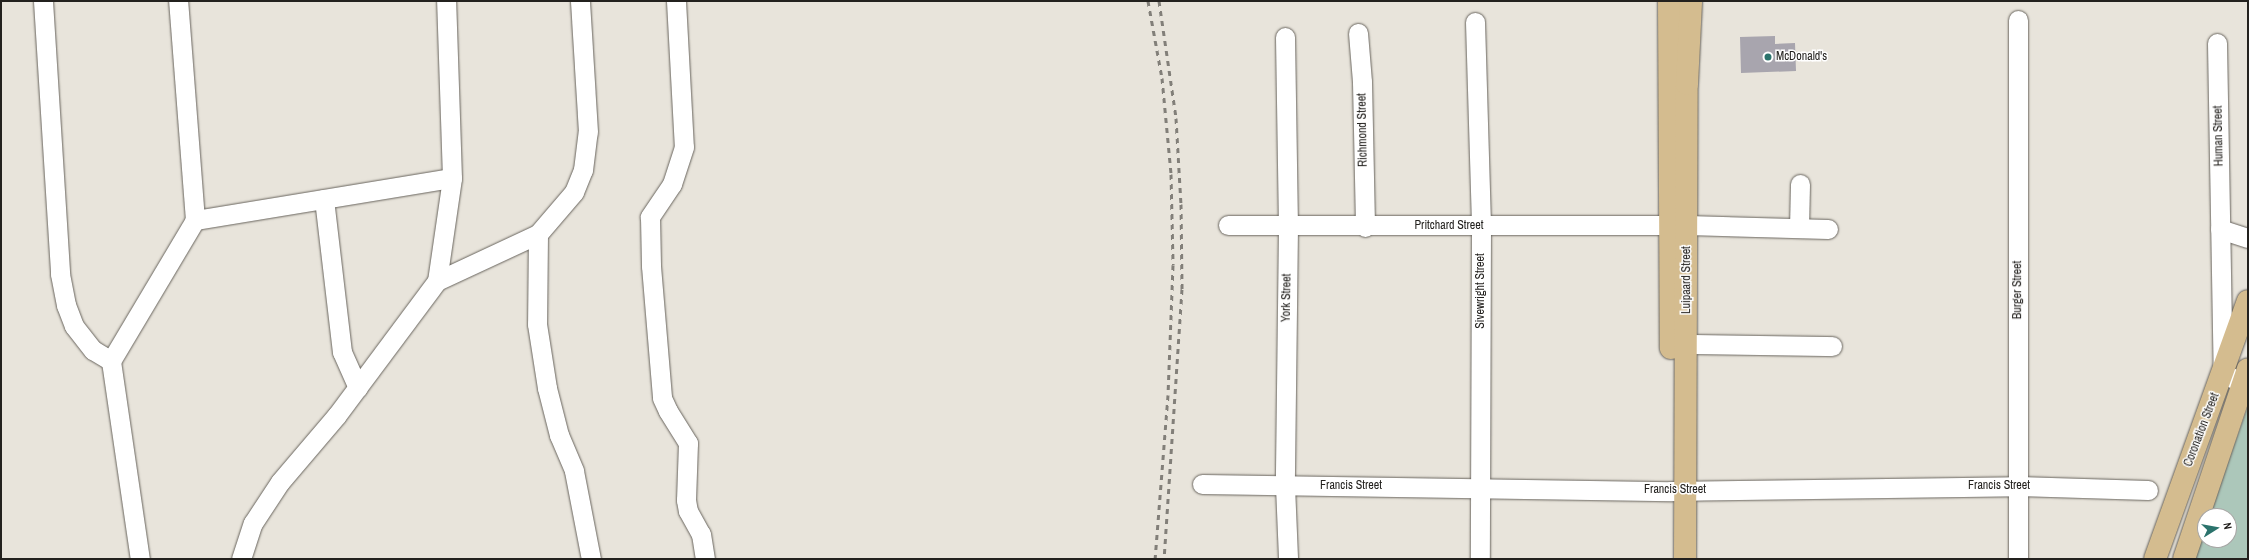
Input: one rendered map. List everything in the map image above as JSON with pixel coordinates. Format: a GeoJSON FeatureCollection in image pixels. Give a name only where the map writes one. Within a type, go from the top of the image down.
{"type":"FeatureCollection","features":[{"type":"Feature","properties":{"kind":"main road","name":"Luipaard Street"},"geometry":{"type":"LineString","coordinates":[[1669,1],[1678,84],[1679,490],[1685,559]]}},
{"type":"Feature","properties":{"kind":"main road","name":"Luipaard Street"},"geometry":{"type":"LineString","coordinates":[[1678,84],[1691,1]]}},
{"type":"Feature","properties":{"kind":"main road","name":"Luipaard Street"},"geometry":{"type":"LineString","coordinates":[[1671,559],[1679,490],[1686,344],[1679,225]]}},
{"type":"Feature","properties":{"kind":"main road","name":"Coronation Street"},"geometry":{"type":"LineString","coordinates":[[2155,559],[2248,301]]}},
{"type":"Feature","properties":{"kind":"main road","name":"Coronation Street"},"geometry":{"type":"LineString","coordinates":[[2184,559],[2246,377]]}},
{"type":"Feature","properties":{"kind":"street"},"geometry":{"type":"LineString","coordinates":[[43,1],[60,274],[66,305],[74,326],[93,350],[111,362]]}},
{"type":"Feature","properties":{"kind":"street"},"geometry":{"type":"LineString","coordinates":[[140,559],[111,362],[195,220],[178,1]]}},
{"type":"Feature","properties":{"kind":"street"},"geometry":{"type":"LineString","coordinates":[[241,559],[248,534],[268,500],[358,388],[437,281],[452,178],[446,1]]}},
{"type":"Feature","properties":{"kind":"street"},"geometry":{"type":"LineString","coordinates":[[437,281],[538,234],[574,192],[583,170],[588,132],[580,1]]}},
{"type":"Feature","properties":{"kind":"street"},"geometry":{"type":"LineString","coordinates":[[676,1],[684,147],[672,184],[650,217],[652,266],[662,398],[668,411],[688,443],[686,500],[688,511],[701,534],[705,559]]}},
{"type":"Feature","properties":{"kind":"street","name":"Burger Street"},"geometry":{"type":"LineString","coordinates":[[2018,20],[2018,559]]}},
{"type":"Feature","properties":{"kind":"street","name":"Sivewright Street"},"geometry":{"type":"LineString","coordinates":[[1475,22],[1481,226],[1480,559]]}},
{"type":"Feature","properties":{"kind":"street","name":"Richmond Street"},"geometry":{"type":"LineString","coordinates":[[1358,33],[1362,82],[1365,227]]}},
{"type":"Feature","properties":{"kind":"street","name":"York Street"},"geometry":{"type":"LineString","coordinates":[[1285,37],[1288,226],[1285,486],[1288,558]]}},
{"type":"Feature","properties":{"kind":"street","name":"Human Street"},"geometry":{"type":"LineString","coordinates":[[2217,43],[2223,373]]}},
{"type":"Feature","properties":{"kind":"street"},"geometry":{"type":"LineString","coordinates":[[195,220],[452,178]]}},
{"type":"Feature","properties":{"kind":"street"},"geometry":{"type":"LineString","coordinates":[[1799,228],[1800,184]]}},
{"type":"Feature","properties":{"kind":"street"},"geometry":{"type":"LineString","coordinates":[[324,199],[342,352],[358,388]]}},
{"type":"Feature","properties":{"kind":"street","name":"Pritchard Street"},"geometry":{"type":"LineString","coordinates":[[1228,225],[1365,227],[1679,225],[1828,229]]}},
{"type":"Feature","properties":{"kind":"street"},"geometry":{"type":"LineString","coordinates":[[2220,229],[2248,238]]}},
{"type":"Feature","properties":{"kind":"street"},"geometry":{"type":"LineString","coordinates":[[538,234],[537,324],[547,388],[559,435],[574,471],[591,559]]}},
{"type":"Feature","properties":{"kind":"street"},"geometry":{"type":"LineString","coordinates":[[1686,344],[1832,346]]}},
{"type":"Feature","properties":{"kind":"street"},"geometry":{"type":"LineString","coordinates":[[2223,373],[2246,377]]}},
{"type":"Feature","properties":{"kind":"street","name":"Francis Street"},"geometry":{"type":"LineString","coordinates":[[1202,484],[1285,486],[1481,486],[1679,490],[2018,486],[2148,490]]}},
{"type":"Feature","properties":{"kind":"green space"},"geometry":{"type":"Polygon","coordinates":[[[2248,406],[2248,559],[2194,559],[2198,548],[2237,548],[2237,508],[2212,508],[2248,406]]]}},
{"type":"Feature","properties":{"kind":"building","name":"McDonald's"},"geometry":{"type":"Polygon","coordinates":[[[1775,36],[1775,44],[1795,43],[1796,71],[1741,73],[1740,37],[1775,36]]]}},
{"type":"Feature","properties":{"kind":"railway"},"geometry":{"type":"LineString","coordinates":[[1148,1],[1162,78],[1171,174],[1173,265],[1168,395],[1155,559]]}},
{"type":"Feature","properties":{"kind":"railway"},"geometry":{"type":"LineString","coordinates":[[1159,1],[1176,118],[1181,204],[1182,289],[1164,559]]}},
{"type":"Feature","properties":{"kind":"place","name":"McDonald's"},"geometry":{"type":"Point","coordinates":[1768,57]}}]}
